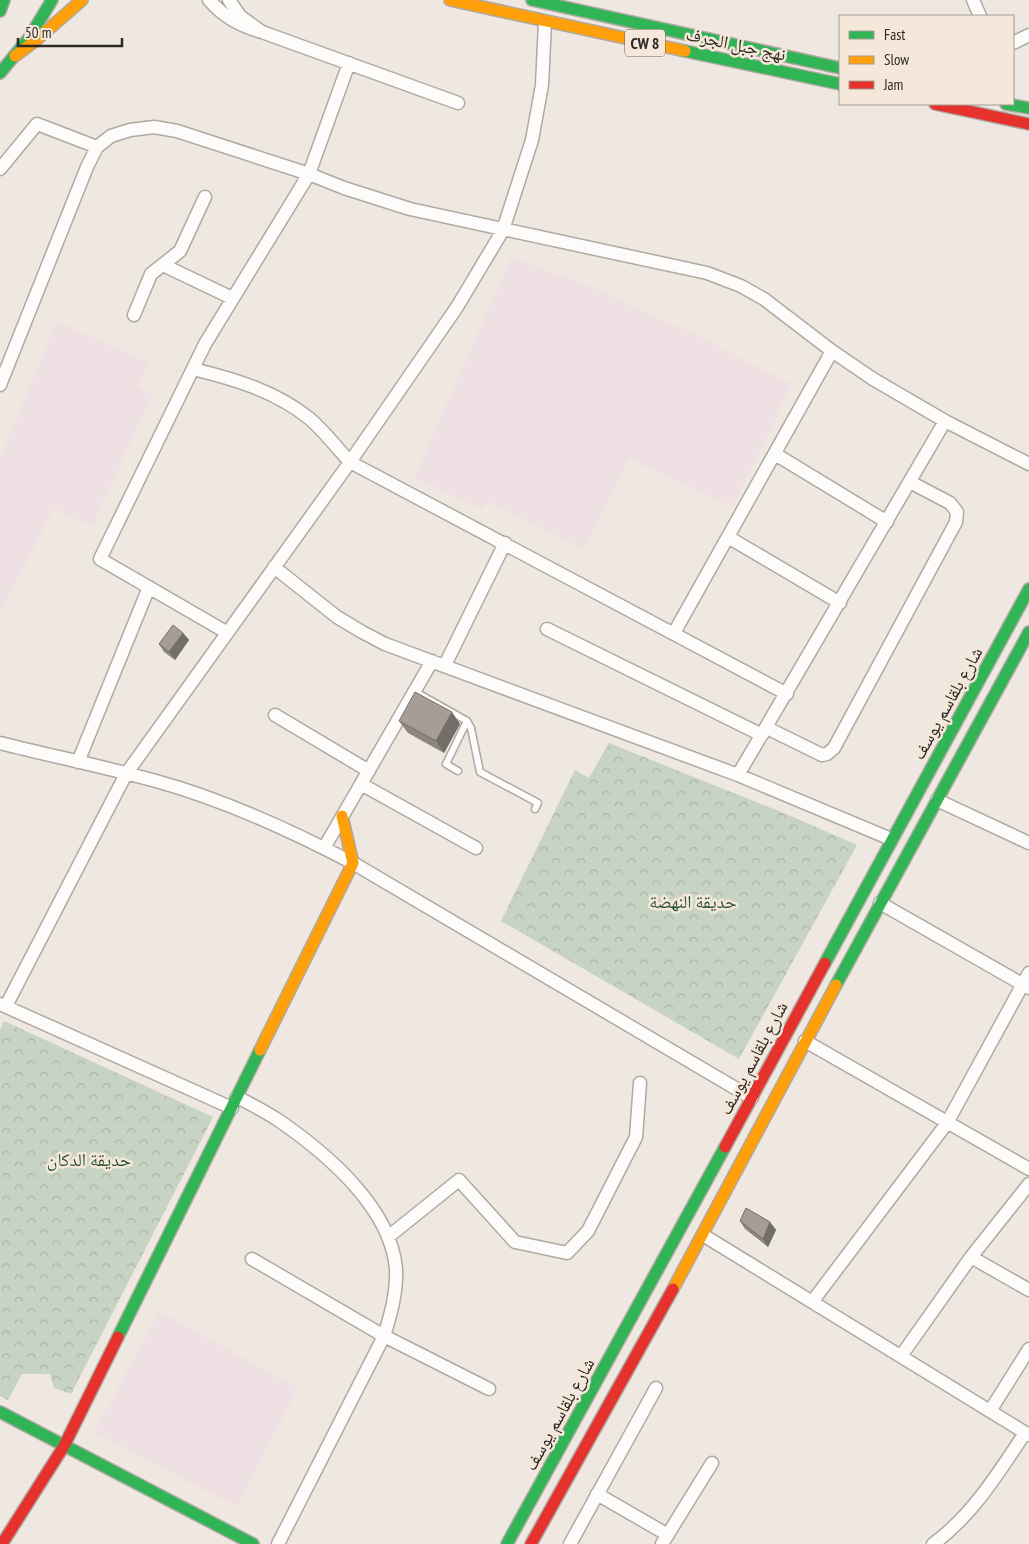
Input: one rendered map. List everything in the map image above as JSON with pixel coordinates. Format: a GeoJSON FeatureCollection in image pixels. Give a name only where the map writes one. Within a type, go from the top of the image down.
{"type":"FeatureCollection","features":[{"type":"Feature","properties":{"kind":"main road"},"geometry":{"type":"LineString","coordinates":[[0,11],[4,0]]}},
{"type":"Feature","properties":{"kind":"main road"},"geometry":{"type":"LineString","coordinates":[[0,73],[15,56],[52,0]]}},
{"type":"Feature","properties":{"kind":"main road"},"geometry":{"type":"LineString","coordinates":[[15,56],[36,41],[82,0]]}},
{"type":"Feature","properties":{"kind":"main road","name":"نهج جبل الجرف"},"geometry":{"type":"LineString","coordinates":[[450,0],[545,22],[839,84]]}},
{"type":"Feature","properties":{"kind":"main road","name":"نهج جبل الجرف"},"geometry":{"type":"LineString","coordinates":[[532,0],[839,68]]}},
{"type":"Feature","properties":{"kind":"main road"},"geometry":{"type":"LineString","coordinates":[[940,105],[1029,124]]}},
{"type":"Feature","properties":{"kind":"main road"},"geometry":{"type":"LineString","coordinates":[[1012,105],[1029,108]]}},
{"type":"Feature","properties":{"kind":"main road","name":"شارع بلقاسم يوسف"},"geometry":{"type":"LineString","coordinates":[[507,1544],[752,1098],[891,839],[1029,590]]}},
{"type":"Feature","properties":{"kind":"main road"},"geometry":{"type":"LineString","coordinates":[[530,1544],[703,1235],[805,1041],[1029,632]]}},
{"type":"Feature","properties":{"kind":"main road"},"geometry":{"type":"LineString","coordinates":[[2,1544],[64,1446],[353,863],[342,816]]}},
{"type":"Feature","properties":{"kind":"main road"},"geometry":{"type":"LineString","coordinates":[[0,1412],[253,1544]]}},
{"type":"Feature","properties":{"kind":"street"},"geometry":{"type":"LineString","coordinates":[[209,0],[226,17],[238,24],[458,103]]}},
{"type":"Feature","properties":{"kind":"street"},"geometry":{"type":"LineString","coordinates":[[229,0],[240,16],[262,32]]}},
{"type":"Feature","properties":{"kind":"street"},"geometry":{"type":"LineString","coordinates":[[973,0],[980,15]]}},
{"type":"Feature","properties":{"kind":"street"},"geometry":{"type":"LineString","coordinates":[[278,1544],[384,1336],[394,1304],[396,1268],[388,1236],[368,1201],[338,1168],[306,1140],[279,1120],[3,1005],[126,774],[226,632],[350,462],[457,307],[503,230],[532,140],[542,85],[545,22]]}},
{"type":"Feature","properties":{"kind":"street"},"geometry":{"type":"LineString","coordinates":[[1014,42],[1029,35]]}},
{"type":"Feature","properties":{"kind":"street"},"geometry":{"type":"LineString","coordinates":[[226,632],[100,559],[193,369],[232,298],[309,174],[349,63]]}},
{"type":"Feature","properties":{"kind":"street"},"geometry":{"type":"LineString","coordinates":[[0,169],[36,124],[97,147]]}},
{"type":"Feature","properties":{"kind":"street"},"geometry":{"type":"LineString","coordinates":[[0,385],[87,167],[97,147],[111,136],[130,130],[154,127],[177,131],[410,209],[707,274],[742,286],[764,299],[832,352],[873,379],[945,421],[1029,464]]}},
{"type":"Feature","properties":{"kind":"street"},"geometry":{"type":"LineString","coordinates":[[134,315],[151,274],[180,251],[205,197]]}},
{"type":"Feature","properties":{"kind":"street"},"geometry":{"type":"LineString","coordinates":[[163,265],[232,298]]}},
{"type":"Feature","properties":{"kind":"street"},"geometry":{"type":"LineString","coordinates":[[674,633],[832,352]]}},
{"type":"Feature","properties":{"kind":"street"},"geometry":{"type":"LineString","coordinates":[[193,369],[254,386],[285,402],[310,419],[350,462],[787,694]]}},
{"type":"Feature","properties":{"kind":"street"},"geometry":{"type":"LineString","coordinates":[[738,775],[945,421]]}},
{"type":"Feature","properties":{"kind":"street"},"geometry":{"type":"LineString","coordinates":[[774,454],[887,522]]}},
{"type":"Feature","properties":{"kind":"street"},"geometry":{"type":"LineString","coordinates":[[547,629],[765,731],[822,755],[827,754],[834,748],[956,522],[957,512],[950,503],[910,482]]}},
{"type":"Feature","properties":{"kind":"street"},"geometry":{"type":"LineString","coordinates":[[728,537],[840,603]]}},
{"type":"Feature","properties":{"kind":"street"},"geometry":{"type":"LineString","coordinates":[[445,665],[504,543]]}},
{"type":"Feature","properties":{"kind":"street"},"geometry":{"type":"LineString","coordinates":[[274,567],[337,617],[386,644],[738,775],[891,839]]}},
{"type":"Feature","properties":{"kind":"street"},"geometry":{"type":"LineString","coordinates":[[78,762],[148,587]]}},
{"type":"Feature","properties":{"kind":"street"},"geometry":{"type":"LineString","coordinates":[[324,848],[432,661]]}},
{"type":"Feature","properties":{"kind":"street"},"geometry":{"type":"LineString","coordinates":[[275,715],[369,771]]}},
{"type":"Feature","properties":{"kind":"street"},"geometry":{"type":"LineString","coordinates":[[0,743],[156,781],[212,799],[254,815],[324,848],[353,863],[752,1098]]}},
{"type":"Feature","properties":{"kind":"street"},"geometry":{"type":"LineString","coordinates":[[361,784],[476,848]]}},
{"type":"Feature","properties":{"kind":"street"},"geometry":{"type":"LineString","coordinates":[[937,800],[1029,843]]}},
{"type":"Feature","properties":{"kind":"street"},"geometry":{"type":"LineString","coordinates":[[812,1302],[947,1123],[1027,982],[880,903]]}},
{"type":"Feature","properties":{"kind":"street"},"geometry":{"type":"LineString","coordinates":[[805,1041],[1029,1169]]}},
{"type":"Feature","properties":{"kind":"street"},"geometry":{"type":"LineString","coordinates":[[388,1236],[459,1180],[515,1242],[567,1253],[588,1231],[636,1137],[640,1083]]}},
{"type":"Feature","properties":{"kind":"street"},"geometry":{"type":"LineString","coordinates":[[901,1356],[971,1257],[1029,1184]]}},
{"type":"Feature","properties":{"kind":"street"},"geometry":{"type":"LineString","coordinates":[[703,1235],[1027,1434],[974,1503],[946,1534],[933,1544]]}},
{"type":"Feature","properties":{"kind":"street"},"geometry":{"type":"LineString","coordinates":[[971,1257],[1029,1290]]}},
{"type":"Feature","properties":{"kind":"street"},"geometry":{"type":"LineString","coordinates":[[252,1259],[384,1336],[489,1389]]}},
{"type":"Feature","properties":{"kind":"street"},"geometry":{"type":"LineString","coordinates":[[990,1411],[1029,1349]]}},
{"type":"Feature","properties":{"kind":"street"},"geometry":{"type":"LineString","coordinates":[[570,1544],[656,1388]]}},
{"type":"Feature","properties":{"kind":"street"},"geometry":{"type":"LineString","coordinates":[[597,1494],[665,1539],[712,1462]]}},
{"type":"Feature","properties":{"kind":"lane"},"geometry":{"type":"LineString","coordinates":[[414,691],[467,721],[471,728],[480,772],[538,803],[535,809]]}},
{"type":"Feature","properties":{"kind":"lane"},"geometry":{"type":"LineString","coordinates":[[458,771],[446,764],[467,721]]}},
{"type":"Feature","properties":{"kind":"shaded area"},"geometry":{"type":"Polygon","coordinates":[[[511,257],[582,283],[692,333],[792,384],[733,507],[629,459],[584,549],[488,502],[482,509],[414,478],[511,257]]]}},
{"type":"Feature","properties":{"kind":"shaded area"},"geometry":{"type":"Polygon","coordinates":[[[57,321],[149,363],[139,387],[153,394],[92,526],[54,509],[0,613],[0,458],[57,321]]]}},
{"type":"Feature","properties":{"kind":"shaded area"},"geometry":{"type":"Polygon","coordinates":[[[159,1311],[298,1388],[237,1507],[94,1433],[159,1311]]]}},
{"type":"Feature","properties":{"kind":"green space","name":"حديقة النهضة"},"geometry":{"type":"Polygon","coordinates":[[[609,743],[791,816],[857,845],[739,1059],[501,921],[575,770],[589,778],[609,743]]]}},
{"type":"Feature","properties":{"kind":"green space","name":"حديقة الدكان"},"geometry":{"type":"Polygon","coordinates":[[[4,1021],[213,1117],[71,1394],[54,1388],[50,1374],[22,1374],[8,1400],[0,1396],[0,1030],[4,1021]]]}},
{"type":"Feature","properties":{"kind":"building"},"geometry":{"type":"Polygon","coordinates":[[[173,625],[183,633],[169,652],[159,644],[173,625]]]}},
{"type":"Feature","properties":{"kind":"building"},"geometry":{"type":"Polygon","coordinates":[[[415,692],[452,712],[436,741],[399,721],[415,692]]]}},
{"type":"Feature","properties":{"kind":"building"},"geometry":{"type":"Polygon","coordinates":[[[746,1208],[770,1222],[763,1239],[740,1221],[746,1208]]]}},
{"type":"Feature","properties":{"kind":"traffic: fast"},"geometry":{"type":"LineString","coordinates":[[0,11],[4,0]]}},
{"type":"Feature","properties":{"kind":"traffic: fast"},"geometry":{"type":"LineString","coordinates":[[0,73],[29,38],[52,0]]}},
{"type":"Feature","properties":{"kind":"traffic: fast"},"geometry":{"type":"LineString","coordinates":[[532,0],[839,68]]}},
{"type":"Feature","properties":{"kind":"traffic: fast"},"geometry":{"type":"LineString","coordinates":[[685,51],[839,84]]}},
{"type":"Feature","properties":{"kind":"traffic: fast"},"geometry":{"type":"LineString","coordinates":[[1012,105],[1029,108]]}},
{"type":"Feature","properties":{"kind":"traffic: fast"},"geometry":{"type":"LineString","coordinates":[[825,963],[1029,589]]}},
{"type":"Feature","properties":{"kind":"traffic: fast"},"geometry":{"type":"LineString","coordinates":[[836,985],[1029,632]]}},
{"type":"Feature","properties":{"kind":"traffic: fast"},"geometry":{"type":"LineString","coordinates":[[118,1337],[260,1050]]}},
{"type":"Feature","properties":{"kind":"traffic: fast"},"geometry":{"type":"LineString","coordinates":[[507,1544],[725,1147]]}},
{"type":"Feature","properties":{"kind":"traffic: fast"},"geometry":{"type":"LineString","coordinates":[[0,1412],[253,1544]]}},
{"type":"Feature","properties":{"kind":"traffic: slow"},"geometry":{"type":"LineString","coordinates":[[15,56],[82,0]]}},
{"type":"Feature","properties":{"kind":"traffic: slow"},"geometry":{"type":"LineString","coordinates":[[450,0],[685,51]]}},
{"type":"Feature","properties":{"kind":"traffic: slow"},"geometry":{"type":"LineString","coordinates":[[260,1050],[353,863],[342,816]]}},
{"type":"Feature","properties":{"kind":"traffic: slow"},"geometry":{"type":"LineString","coordinates":[[673,1289],[836,985]]}},
{"type":"Feature","properties":{"kind":"traffic: jam"},"geometry":{"type":"LineString","coordinates":[[940,105],[1029,124]]}},
{"type":"Feature","properties":{"kind":"traffic: jam"},"geometry":{"type":"LineString","coordinates":[[725,1147],[825,963]]}},
{"type":"Feature","properties":{"kind":"traffic: jam"},"geometry":{"type":"LineString","coordinates":[[531,1544],[673,1289]]}},
{"type":"Feature","properties":{"kind":"traffic: jam"},"geometry":{"type":"LineString","coordinates":[[2,1544],[64,1446],[118,1337]]}}]}
